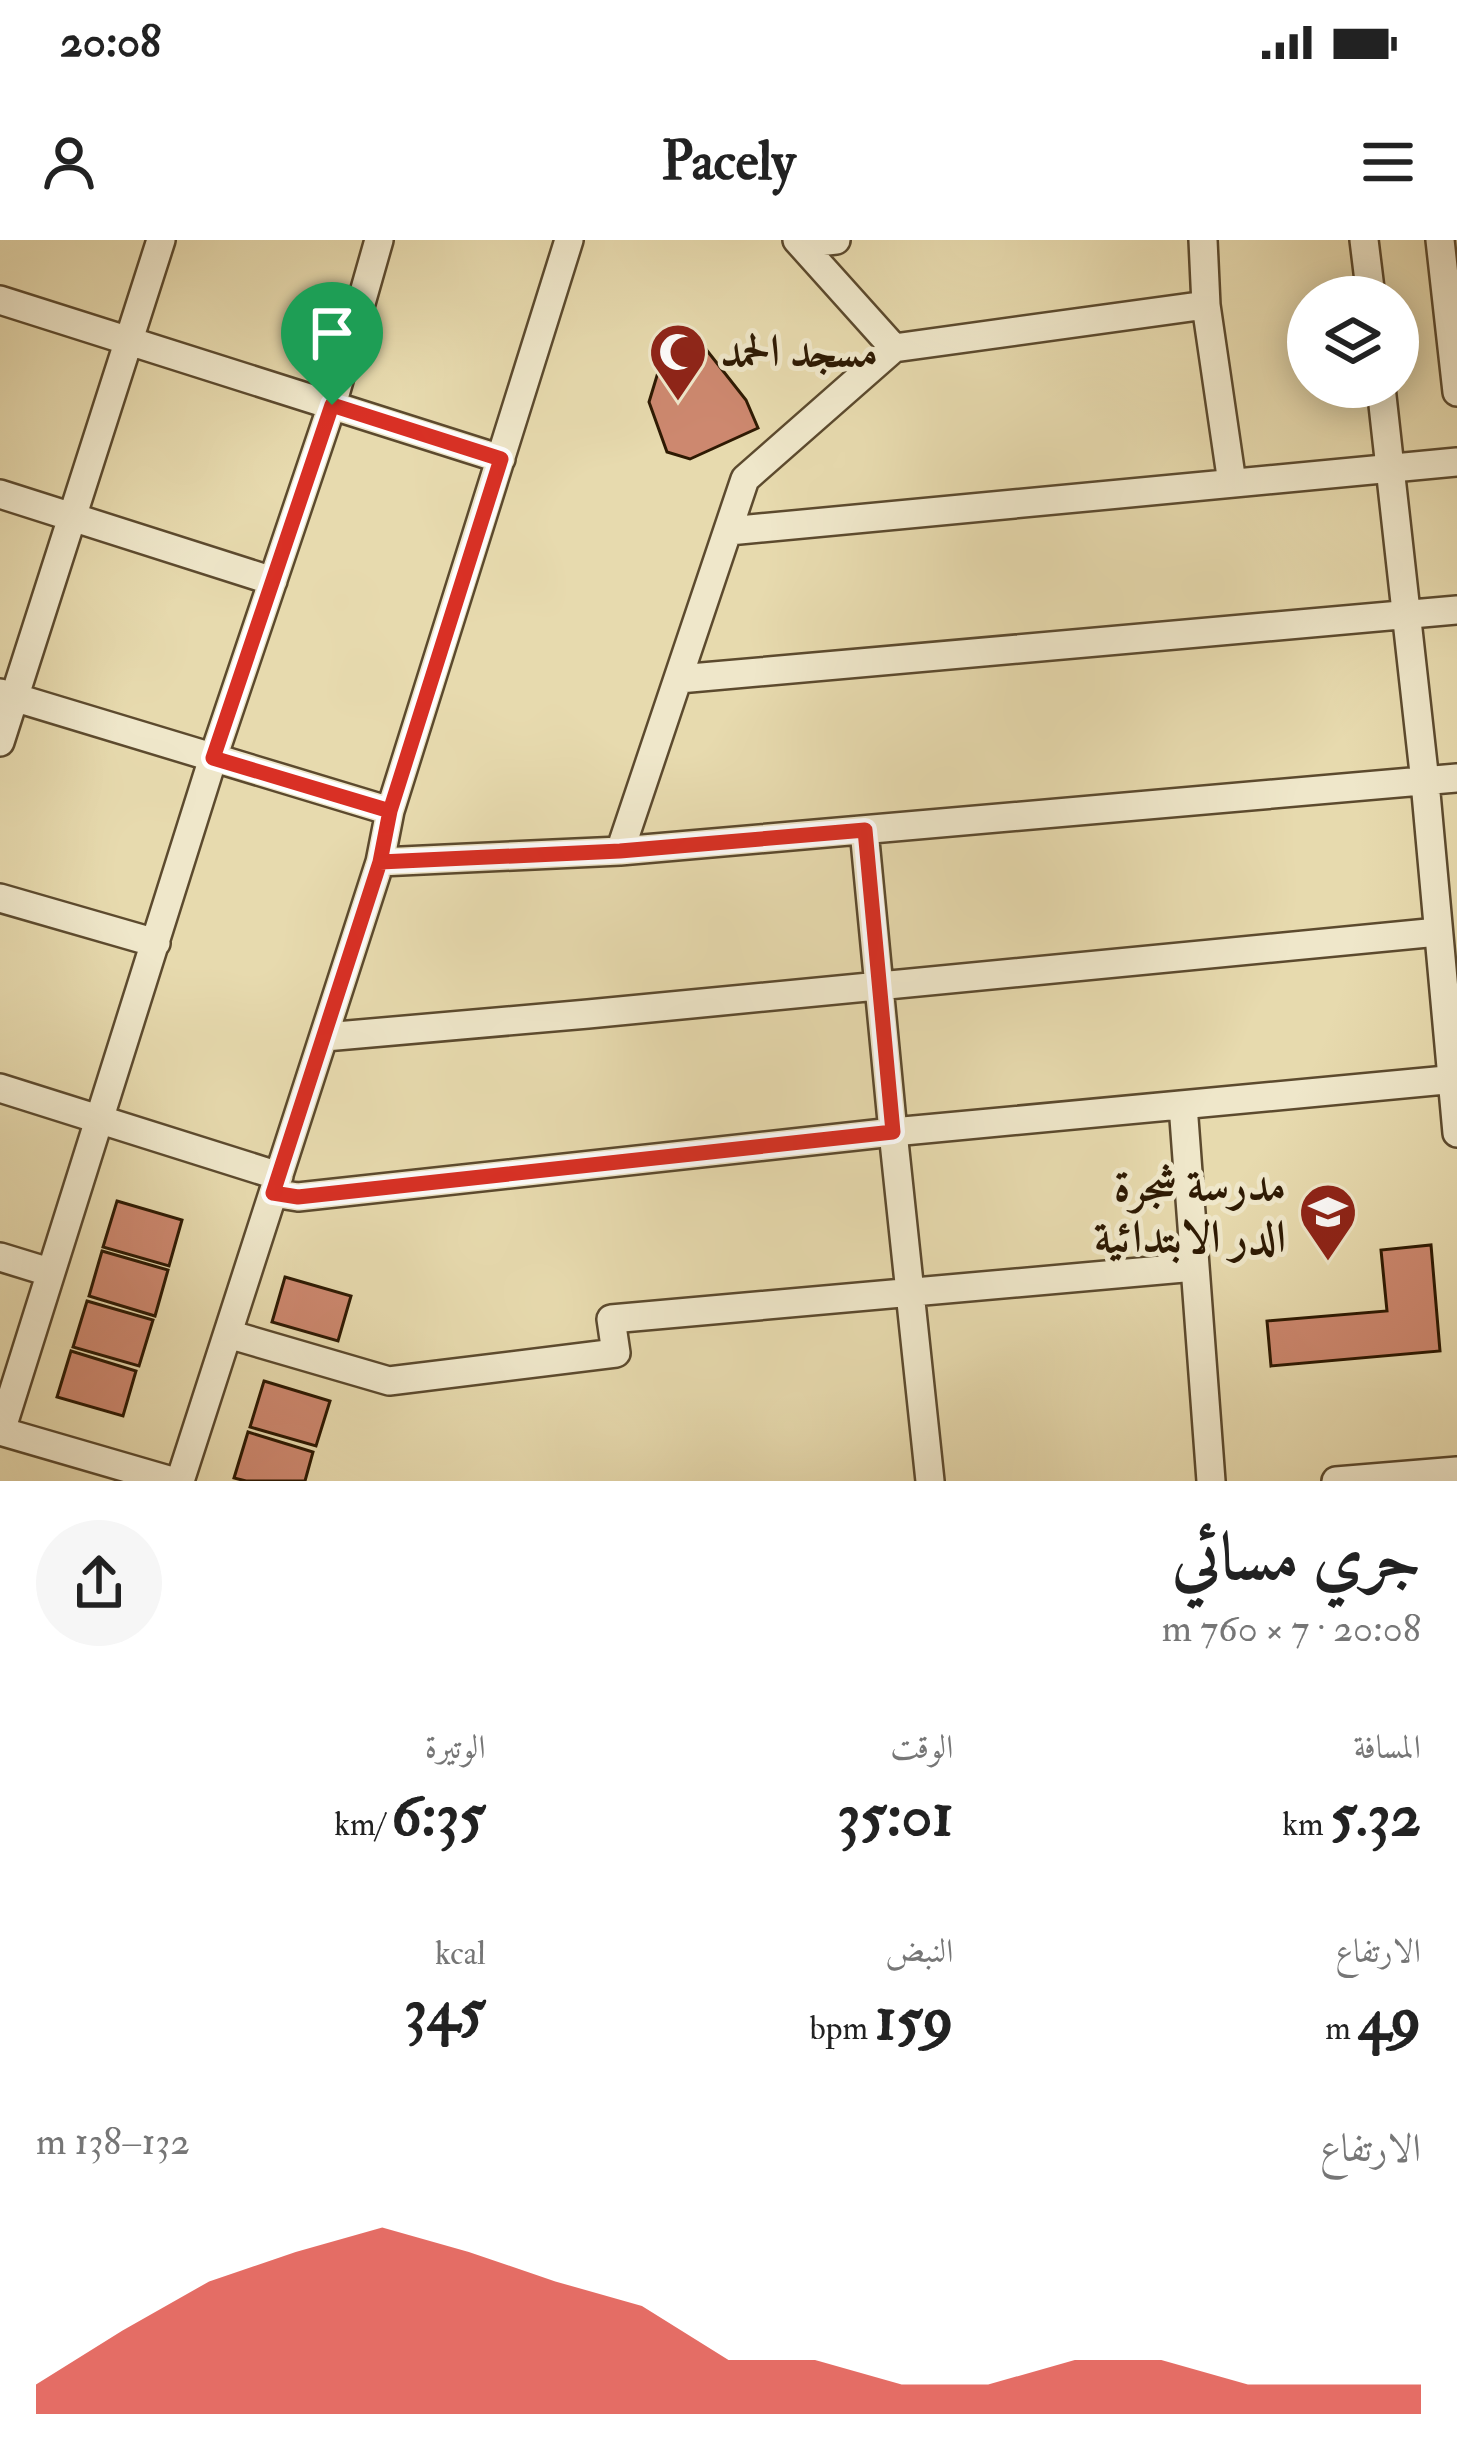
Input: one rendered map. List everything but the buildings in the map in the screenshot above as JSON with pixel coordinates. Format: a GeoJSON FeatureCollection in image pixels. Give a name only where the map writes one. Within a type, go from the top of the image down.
{"type":"FeatureCollection","features":[{"type":"Feature","properties":{"kind":"street"},"geometry":{"type":"LineString","coordinates":[[0,742],[7,695],[72,517],[161,240]]}},
{"type":"Feature","properties":{"kind":"street"},"geometry":{"type":"LineString","coordinates":[[379,240],[332,405],[213,758],[0,1431],[176,1481],[325,1037],[380,862],[390,811],[569,240]]}},
{"type":"Feature","properties":{"kind":"street"},"geometry":{"type":"LineString","coordinates":[[799,242],[836,240]]}},
{"type":"Feature","properties":{"kind":"street"},"geometry":{"type":"LineString","coordinates":[[1203,240],[1206,305],[1232,483]]}},
{"type":"Feature","properties":{"kind":"street"},"geometry":{"type":"LineString","coordinates":[[1364,240],[1368,276]]}},
{"type":"Feature","properties":{"kind":"street"},"geometry":{"type":"LineString","coordinates":[[1440,240],[1457,392]]}},
{"type":"Feature","properties":{"kind":"street"},"geometry":{"type":"LineString","coordinates":[[799,242],[893,348]]}},
{"type":"Feature","properties":{"kind":"street"},"geometry":{"type":"LineString","coordinates":[[0,300],[501,459]]}},
{"type":"Feature","properties":{"kind":"street"},"geometry":{"type":"LineString","coordinates":[[620,851],[745,478],[893,348],[1206,305]]}},
{"type":"Feature","properties":{"kind":"street"},"geometry":{"type":"LineString","coordinates":[[1383,408],[1425,782],[1457,1133]]}},
{"type":"Feature","properties":{"kind":"street"},"geometry":{"type":"LineString","coordinates":[[729,531],[1457,462]]}},
{"type":"Feature","properties":{"kind":"street"},"geometry":{"type":"LineString","coordinates":[[0,494],[273,581]]}},
{"type":"Feature","properties":{"kind":"street"},"geometry":{"type":"LineString","coordinates":[[679,679],[1457,610]]}},
{"type":"Feature","properties":{"kind":"street"},"geometry":{"type":"LineString","coordinates":[[7,695],[390,811]]}},
{"type":"Feature","properties":{"kind":"street"},"geometry":{"type":"LineString","coordinates":[[380,862],[620,851],[1457,778]]}},
{"type":"Feature","properties":{"kind":"street"},"geometry":{"type":"LineString","coordinates":[[865,830],[930,1481]]}},
{"type":"Feature","properties":{"kind":"street"},"geometry":{"type":"LineString","coordinates":[[0,898],[155,943]]}},
{"type":"Feature","properties":{"kind":"street"},"geometry":{"type":"LineString","coordinates":[[325,1037],[1438,932]]}},
{"type":"Feature","properties":{"kind":"street"},"geometry":{"type":"LineString","coordinates":[[0,1088],[100,1120],[298,1197],[893,1132],[1454,1080]]}},
{"type":"Feature","properties":{"kind":"street"},"geometry":{"type":"LineString","coordinates":[[1183,1105],[1211,1481]]}},
{"type":"Feature","properties":{"kind":"street"},"geometry":{"type":"LineString","coordinates":[[0,1257],[49,1272]]}},
{"type":"Feature","properties":{"kind":"street"},"geometry":{"type":"LineString","coordinates":[[228,1334],[389,1381],[616,1353],[611,1319],[1195,1267]]}},
{"type":"Feature","properties":{"kind":"street"},"geometry":{"type":"LineString","coordinates":[[1336,1481],[1457,1471]]}},
{"type":"Feature","properties":{"kind":"place","name":"مسجد الحمد"},"geometry":{"type":"Point","coordinates":[678,403]}},
{"type":"Feature","properties":{"kind":"place","name":"مدرسة شجرة الدر الابتدائية"},"geometry":{"type":"Point","coordinates":[1328,1263]}},
{"type":"Feature","properties":{"kind":"route"},"geometry":{"type":"LineString","coordinates":[[332,405],[213,758],[390,811],[380,862],[620,851],[865,830],[893,1132],[298,1197],[273,1193],[380,862],[390,811],[501,459],[332,405]]}}]}
